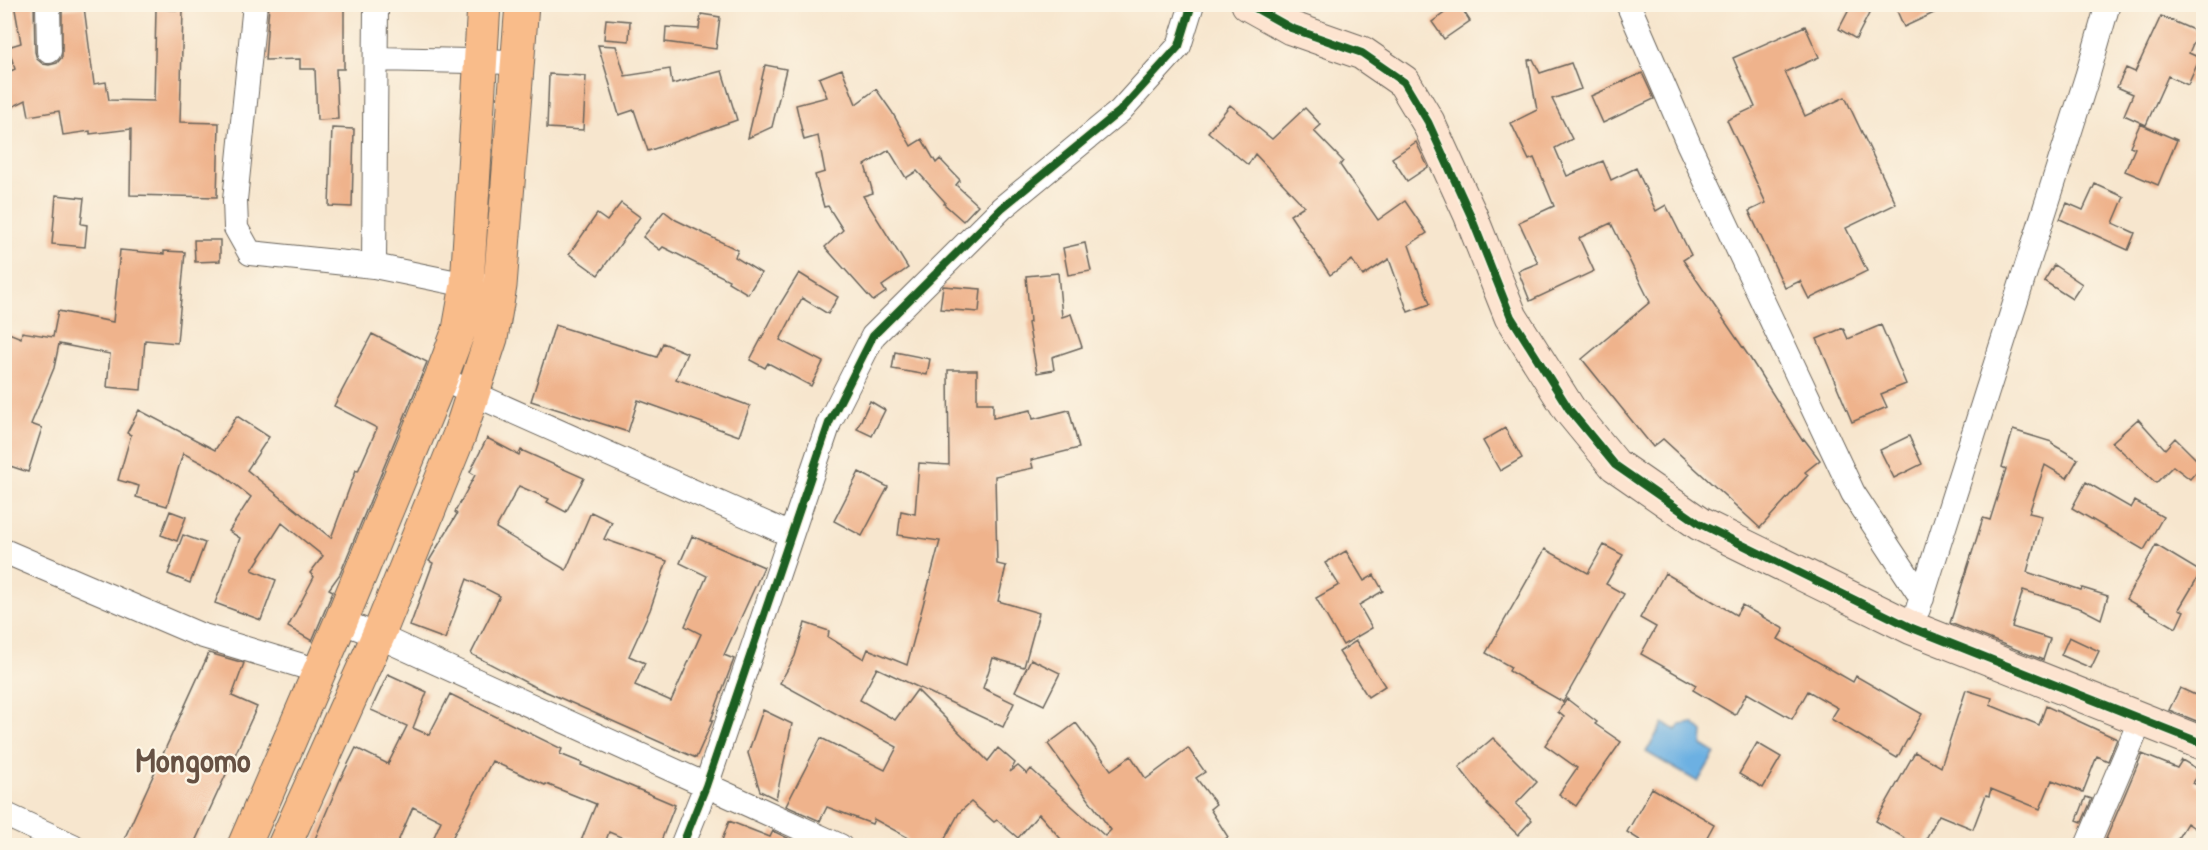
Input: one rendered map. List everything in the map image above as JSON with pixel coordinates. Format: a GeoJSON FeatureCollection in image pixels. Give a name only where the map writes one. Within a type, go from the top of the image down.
{"type":"FeatureCollection","features":[{"type":"Feature","properties":{"kind":"main road"},"geometry":{"type":"LineString","coordinates":[[244,846],[341,621],[459,330],[466,285],[484,4]]}},
{"type":"Feature","properties":{"kind":"main road"},"geometry":{"type":"LineString","coordinates":[[284,846],[378,636],[459,436],[491,338],[500,286],[522,4]]}},
{"type":"Feature","properties":{"kind":"street"},"geometry":{"type":"LineString","coordinates":[[48,4],[49,51]]}},
{"type":"Feature","properties":{"kind":"street"},"geometry":{"type":"LineString","coordinates":[[255,4],[235,200],[236,228],[250,253],[374,266],[466,285],[500,286]]}},
{"type":"Feature","properties":{"kind":"street"},"geometry":{"type":"LineString","coordinates":[[374,266],[376,4]]}},
{"type":"Feature","properties":{"kind":"street"},"geometry":{"type":"LineString","coordinates":[[682,846],[706,786],[829,423],[873,336],[1002,208],[1120,111],[1179,46],[1192,4]]}},
{"type":"Feature","properties":{"kind":"street"},"geometry":{"type":"LineString","coordinates":[[1248,4],[1291,28],[1362,53],[1404,82],[1428,122],[1447,163],[1511,317],[1569,409],[1615,465],[1700,524],[1917,613],[2141,719],[2204,744]]}},
{"type":"Feature","properties":{"kind":"street"},"geometry":{"type":"LineString","coordinates":[[1628,4],[1689,145],[1853,493],[1917,613]]}},
{"type":"Feature","properties":{"kind":"street"},"geometry":{"type":"LineString","coordinates":[[1917,613],[2084,89],[2108,4]]}},
{"type":"Feature","properties":{"kind":"street"},"geometry":{"type":"LineString","coordinates":[[376,58],[516,62]]}},
{"type":"Feature","properties":{"kind":"street"},"geometry":{"type":"LineString","coordinates":[[441,378],[791,535]]}},
{"type":"Feature","properties":{"kind":"street"},"geometry":{"type":"LineString","coordinates":[[4,551],[200,635],[319,671]]}},
{"type":"Feature","properties":{"kind":"street"},"geometry":{"type":"LineString","coordinates":[[341,621],[840,846]]}},
{"type":"Feature","properties":{"kind":"street"},"geometry":{"type":"LineString","coordinates":[[2087,846],[2141,719]]}},
{"type":"Feature","properties":{"kind":"street"},"geometry":{"type":"LineString","coordinates":[[4,814],[73,846]]}},
{"type":"Feature","properties":{"kind":"water"},"geometry":{"type":"Polygon","coordinates":[[[1663,723],[1676,730],[1680,725],[1693,723],[1703,732],[1702,745],[1715,753],[1698,782],[1646,752],[1663,723]]]}},
{"type":"Feature","properties":{"kind":"building"},"geometry":{"type":"Polygon","coordinates":[[[14,4],[34,4],[35,52],[37,59],[49,65],[57,63],[62,57],[62,10],[84,7],[94,84],[106,82],[109,100],[154,101],[156,9],[183,10],[180,122],[219,123],[217,197],[130,195],[131,129],[63,135],[59,111],[29,116],[26,100],[4,111],[4,74],[15,69],[8,47],[21,43],[14,4]]]}},
{"type":"Feature","properties":{"kind":"building"},"geometry":{"type":"Polygon","coordinates":[[[1457,4],[1470,21],[1444,39],[1432,22],[1457,4]]]}},
{"type":"Feature","properties":{"kind":"building"},"geometry":{"type":"Polygon","coordinates":[[[1852,4],[1874,4],[1856,39],[1839,29],[1852,4]]]}},
{"type":"Feature","properties":{"kind":"building"},"geometry":{"type":"Polygon","coordinates":[[[1894,4],[1953,4],[1904,27],[1894,4]]]}},
{"type":"Feature","properties":{"kind":"building"},"geometry":{"type":"Polygon","coordinates":[[[269,5],[344,5],[344,69],[336,69],[338,119],[317,120],[315,69],[300,69],[300,59],[265,60],[269,5]]]}},
{"type":"Feature","properties":{"kind":"building"},"geometry":{"type":"Polygon","coordinates":[[[701,14],[720,17],[716,49],[665,42],[666,27],[699,29],[701,14]]]}},
{"type":"Feature","properties":{"kind":"building"},"geometry":{"type":"Polygon","coordinates":[[[2161,16],[2198,32],[2189,53],[2200,58],[2188,85],[2168,76],[2146,125],[2124,115],[2133,94],[2117,87],[2126,68],[2135,72],[2161,16]]]}},
{"type":"Feature","properties":{"kind":"building"},"geometry":{"type":"Polygon","coordinates":[[[606,19],[630,21],[629,41],[604,39],[606,19]]]}},
{"type":"Feature","properties":{"kind":"building"},"geometry":{"type":"Polygon","coordinates":[[[1805,26],[1819,57],[1785,72],[1805,116],[1845,97],[1896,204],[1846,228],[1867,271],[1809,299],[1800,281],[1785,288],[1749,211],[1766,203],[1727,120],[1755,107],[1733,58],[1805,26]]]}},
{"type":"Feature","properties":{"kind":"building"},"geometry":{"type":"Polygon","coordinates":[[[598,45],[616,46],[625,76],[670,69],[672,84],[722,71],[737,120],[648,151],[634,110],[619,115],[598,45]]]}},
{"type":"Feature","properties":{"kind":"building"},"geometry":{"type":"Polygon","coordinates":[[[1533,59],[1540,73],[1571,63],[1581,89],[1552,99],[1572,139],[1555,148],[1567,176],[1603,161],[1611,180],[1636,168],[1656,211],[1666,205],[1691,255],[1683,260],[1750,358],[1802,440],[1804,439],[1820,460],[1805,472],[1808,475],[1760,528],[1663,439],[1653,447],[1582,359],[1650,302],[1611,223],[1579,238],[1594,271],[1530,301],[1518,271],[1538,263],[1519,222],[1554,206],[1534,158],[1529,160],[1511,123],[1537,110],[1528,60],[1533,59]]]}},
{"type":"Feature","properties":{"kind":"building"},"geometry":{"type":"Polygon","coordinates":[[[765,65],[786,69],[772,127],[748,138],[765,65]]]}},
{"type":"Feature","properties":{"kind":"building"},"geometry":{"type":"Polygon","coordinates":[[[842,69],[856,104],[876,89],[911,146],[922,139],[936,163],[940,159],[960,180],[956,185],[978,205],[963,221],[944,204],[945,202],[917,171],[906,178],[889,150],[865,165],[873,193],[863,196],[908,268],[882,286],[886,292],[873,301],[825,247],[843,230],[828,206],[824,207],[815,175],[825,172],[818,136],[804,140],[796,105],[827,97],[819,78],[842,69]]]}},
{"type":"Feature","properties":{"kind":"building"},"geometry":{"type":"Polygon","coordinates":[[[1642,73],[1654,99],[1603,123],[1591,96],[1642,73]]]}},
{"type":"Feature","properties":{"kind":"building"},"geometry":{"type":"Polygon","coordinates":[[[549,74],[586,76],[583,130],[547,128],[549,74]]]}},
{"type":"Feature","properties":{"kind":"building"},"geometry":{"type":"Polygon","coordinates":[[[1230,105],[1272,139],[1305,108],[1321,125],[1314,131],[1343,161],[1340,165],[1378,220],[1405,201],[1427,233],[1409,245],[1430,304],[1408,312],[1389,259],[1363,276],[1352,260],[1330,275],[1290,215],[1304,206],[1255,154],[1248,165],[1208,132],[1230,105]]]}},
{"type":"Feature","properties":{"kind":"building"},"geometry":{"type":"Polygon","coordinates":[[[2140,124],[2177,140],[2158,185],[2125,171],[2135,148],[2130,146],[2140,124]]]}},
{"type":"Feature","properties":{"kind":"building"},"geometry":{"type":"Polygon","coordinates":[[[332,128],[354,129],[352,207],[329,206],[332,128]]]}},
{"type":"Feature","properties":{"kind":"building"},"geometry":{"type":"Polygon","coordinates":[[[1416,142],[1428,167],[1407,181],[1392,158],[1416,142]]]}},
{"type":"Feature","properties":{"kind":"building"},"geometry":{"type":"Polygon","coordinates":[[[2095,184],[2124,197],[2113,223],[2135,233],[2128,250],[2060,219],[2067,203],[2083,210],[2095,184]]]}},
{"type":"Feature","properties":{"kind":"building"},"geometry":{"type":"Polygon","coordinates":[[[56,195],[84,198],[81,224],[87,225],[85,247],[52,244],[56,195]]]}},
{"type":"Feature","properties":{"kind":"building"},"geometry":{"type":"Polygon","coordinates":[[[621,203],[640,217],[598,275],[569,254],[597,214],[607,221],[621,203]]]}},
{"type":"Feature","properties":{"kind":"building"},"geometry":{"type":"Polygon","coordinates":[[[664,211],[676,220],[738,250],[735,257],[761,273],[748,294],[728,282],[729,280],[663,247],[660,250],[643,237],[664,211]]]}},
{"type":"Feature","properties":{"kind":"building"},"geometry":{"type":"Polygon","coordinates":[[[194,240],[220,240],[220,261],[195,262],[194,240]]]}},
{"type":"Feature","properties":{"kind":"building"},"geometry":{"type":"Polygon","coordinates":[[[1085,243],[1091,271],[1068,275],[1063,248],[1085,243]]]}},
{"type":"Feature","properties":{"kind":"building"},"geometry":{"type":"Polygon","coordinates":[[[120,250],[164,254],[164,251],[185,252],[177,343],[145,340],[141,390],[107,387],[110,354],[59,344],[54,368],[31,424],[42,428],[28,472],[4,464],[4,331],[21,338],[22,332],[53,337],[58,311],[113,322],[120,250]]]}},
{"type":"Feature","properties":{"kind":"building"},"geometry":{"type":"Polygon","coordinates":[[[2054,265],[2082,284],[2072,299],[2044,281],[2054,265]]]}},
{"type":"Feature","properties":{"kind":"building"},"geometry":{"type":"Polygon","coordinates":[[[799,273],[838,297],[828,314],[802,298],[780,340],[823,362],[811,386],[768,363],[765,368],[750,360],[799,273]]]}},
{"type":"Feature","properties":{"kind":"building"},"geometry":{"type":"Polygon","coordinates":[[[1058,273],[1062,317],[1071,314],[1082,347],[1052,357],[1054,370],[1037,373],[1028,323],[1030,322],[1026,276],[1058,273]]]}},
{"type":"Feature","properties":{"kind":"building"},"geometry":{"type":"Polygon","coordinates":[[[943,286],[981,289],[979,312],[940,309],[943,286]]]}},
{"type":"Feature","properties":{"kind":"building"},"geometry":{"type":"Polygon","coordinates":[[[555,325],[657,357],[663,343],[687,353],[676,379],[750,406],[739,436],[638,400],[628,432],[531,401],[555,325]]]}},
{"type":"Feature","properties":{"kind":"building"},"geometry":{"type":"Polygon","coordinates":[[[1881,325],[1906,384],[1881,394],[1887,407],[1852,422],[1817,339],[1843,328],[1848,339],[1881,325]]]}},
{"type":"Feature","properties":{"kind":"building"},"geometry":{"type":"Polygon","coordinates":[[[372,334],[427,362],[340,574],[329,589],[333,591],[312,641],[288,627],[314,577],[310,573],[323,556],[282,523],[252,570],[276,580],[261,620],[215,603],[240,538],[229,531],[251,497],[219,472],[183,453],[167,506],[136,497],[139,486],[118,480],[131,435],[127,433],[139,410],[215,450],[237,416],[269,437],[247,470],[331,538],[356,470],[358,471],[377,428],[334,406],[372,334]]]}},
{"type":"Feature","properties":{"kind":"building"},"geometry":{"type":"Polygon","coordinates":[[[895,352],[930,359],[927,375],[892,369],[895,352]]]}},
{"type":"Feature","properties":{"kind":"building"},"geometry":{"type":"Polygon","coordinates":[[[948,370],[977,370],[977,403],[993,403],[993,418],[1031,410],[1033,419],[1069,410],[1079,448],[1031,460],[1033,468],[995,476],[997,564],[1006,566],[998,601],[1039,613],[1024,667],[993,658],[983,688],[1014,703],[1003,727],[877,668],[860,700],[895,720],[917,690],[988,761],[998,748],[1015,763],[1010,772],[1018,766],[1027,774],[1031,769],[1105,836],[1111,830],[1048,744],[1076,723],[1111,770],[1131,756],[1146,779],[1188,748],[1205,772],[1196,778],[1216,804],[1210,809],[1228,837],[1215,846],[1067,846],[1039,814],[1018,838],[997,820],[994,822],[971,802],[959,813],[941,846],[917,846],[906,839],[907,837],[874,819],[872,824],[827,807],[820,821],[786,806],[821,738],[885,770],[897,747],[780,683],[795,656],[805,623],[829,631],[828,637],[864,659],[868,649],[907,665],[940,541],[898,535],[901,511],[915,514],[919,463],[949,465],[948,370]]]}},
{"type":"Feature","properties":{"kind":"building"},"geometry":{"type":"Polygon","coordinates":[[[870,401],[885,410],[872,436],[857,429],[870,401]]]}},
{"type":"Feature","properties":{"kind":"building"},"geometry":{"type":"Polygon","coordinates":[[[2138,419],[2165,449],[2175,438],[2202,465],[2190,479],[2173,466],[2156,483],[2112,442],[2138,419]]]}},
{"type":"Feature","properties":{"kind":"building"},"geometry":{"type":"Polygon","coordinates":[[[1505,428],[1522,458],[1500,471],[1483,441],[1505,428]]]}},
{"type":"Feature","properties":{"kind":"building"},"geometry":{"type":"Polygon","coordinates":[[[2013,430],[2052,442],[2078,459],[2067,478],[2045,465],[2029,513],[2042,516],[2027,572],[2081,590],[2082,588],[2108,596],[2101,619],[2082,609],[2023,590],[2012,627],[2050,639],[2043,660],[1950,623],[1983,518],[1990,520],[2006,469],[2002,467],[2013,430]]]}},
{"type":"Feature","properties":{"kind":"building"},"geometry":{"type":"Polygon","coordinates":[[[1909,436],[1922,464],[1894,478],[1880,450],[1909,436]]]}},
{"type":"Feature","properties":{"kind":"building"},"geometry":{"type":"Polygon","coordinates":[[[487,438],[519,455],[521,450],[584,478],[566,512],[547,502],[549,499],[519,486],[496,528],[566,570],[591,512],[612,522],[604,539],[667,561],[650,610],[629,656],[645,663],[635,685],[671,701],[701,634],[685,626],[707,576],[680,563],[692,536],[764,567],[724,655],[734,659],[711,720],[713,720],[696,758],[531,685],[471,654],[500,596],[467,579],[445,639],[410,626],[433,563],[429,561],[457,514],[455,512],[475,475],[470,472],[487,438]]]}},
{"type":"Feature","properties":{"kind":"building"},"geometry":{"type":"Polygon","coordinates":[[[859,472],[888,487],[862,536],[834,521],[859,472]]]}},
{"type":"Feature","properties":{"kind":"building"},"geometry":{"type":"Polygon","coordinates":[[[2086,482],[2131,508],[2135,501],[2163,517],[2144,550],[2072,508],[2086,482]]]}},
{"type":"Feature","properties":{"kind":"building"},"geometry":{"type":"Polygon","coordinates":[[[170,511],[186,517],[177,541],[161,535],[170,511]]]}},
{"type":"Feature","properties":{"kind":"building"},"geometry":{"type":"Polygon","coordinates":[[[183,535],[205,543],[190,583],[168,574],[183,535]]]}},
{"type":"Feature","properties":{"kind":"building"},"geometry":{"type":"Polygon","coordinates":[[[1604,545],[1623,555],[1606,584],[1624,594],[1563,702],[1509,671],[1511,667],[1486,653],[1545,549],[1588,573],[1604,545]]]}},
{"type":"Feature","properties":{"kind":"building"},"geometry":{"type":"Polygon","coordinates":[[[2156,545],[2201,572],[2179,609],[2184,611],[2176,628],[2126,599],[2156,545]]]}},
{"type":"Feature","properties":{"kind":"building"},"geometry":{"type":"Polygon","coordinates":[[[1346,551],[1364,581],[1374,575],[1383,591],[1359,605],[1372,628],[1343,645],[1316,598],[1339,585],[1325,563],[1346,551]]]}},
{"type":"Feature","properties":{"kind":"building"},"geometry":{"type":"Polygon","coordinates":[[[1665,573],[1736,615],[1742,605],[1784,629],[1778,639],[1853,682],[1856,676],[1922,714],[1897,758],[1831,719],[1838,708],[1808,691],[1792,719],[1747,693],[1735,715],[1693,690],[1696,685],[1641,654],[1656,627],[1640,618],[1665,573]]]}},
{"type":"Feature","properties":{"kind":"building"},"geometry":{"type":"Polygon","coordinates":[[[2069,637],[2099,651],[2091,668],[2061,655],[2069,637]]]}},
{"type":"Feature","properties":{"kind":"building"},"geometry":{"type":"Polygon","coordinates":[[[1356,641],[1385,686],[1368,697],[1339,652],[1356,641]]]}},
{"type":"Feature","properties":{"kind":"building"},"geometry":{"type":"Polygon","coordinates":[[[209,653],[244,663],[232,696],[257,707],[193,846],[121,846],[209,653]]]}},
{"type":"Feature","properties":{"kind":"building"},"geometry":{"type":"Polygon","coordinates":[[[1031,659],[1060,673],[1044,705],[1015,691],[1031,659]]]}},
{"type":"Feature","properties":{"kind":"building"},"geometry":{"type":"Polygon","coordinates":[[[388,674],[427,692],[413,728],[429,735],[450,694],[562,749],[560,754],[582,763],[581,765],[675,805],[659,846],[642,846],[609,832],[604,846],[579,846],[596,804],[545,785],[492,761],[448,846],[430,846],[441,821],[413,807],[396,846],[312,846],[356,748],[388,764],[407,726],[371,710],[388,674]]]}},
{"type":"Feature","properties":{"kind":"building"},"geometry":{"type":"Polygon","coordinates":[[[2180,688],[2204,699],[2204,712],[2199,722],[2169,710],[2180,688]]]}},
{"type":"Feature","properties":{"kind":"building"},"geometry":{"type":"Polygon","coordinates":[[[1966,690],[1992,698],[1990,705],[2039,725],[2046,706],[2117,739],[2108,761],[2097,756],[2083,792],[2052,780],[2040,809],[1991,789],[1989,796],[1986,795],[1973,829],[1939,815],[1922,846],[1918,846],[1876,821],[1915,752],[1941,767],[1966,690]]]}},
{"type":"Feature","properties":{"kind":"building"},"geometry":{"type":"Polygon","coordinates":[[[1567,699],[1597,722],[1595,724],[1621,742],[1576,806],[1559,794],[1577,768],[1545,745],[1564,717],[1558,712],[1567,699]]]}},
{"type":"Feature","properties":{"kind":"building"},"geometry":{"type":"Polygon","coordinates":[[[763,710],[792,724],[776,799],[760,791],[748,753],[763,710]]]}},
{"type":"Feature","properties":{"kind":"building"},"geometry":{"type":"Polygon","coordinates":[[[1493,738],[1537,782],[1516,804],[1532,820],[1518,835],[1487,805],[1459,767],[1493,738]]]}},
{"type":"Feature","properties":{"kind":"building"},"geometry":{"type":"Polygon","coordinates":[[[1757,743],[1781,757],[1763,788],[1739,774],[1757,743]]]}},
{"type":"Feature","properties":{"kind":"building"},"geometry":{"type":"Polygon","coordinates":[[[2142,754],[2177,768],[2182,760],[2201,771],[2193,783],[2204,789],[2204,817],[2196,829],[2187,823],[2173,846],[2103,846],[2142,754]]]}},
{"type":"Feature","properties":{"kind":"building"},"geometry":{"type":"Polygon","coordinates":[[[1652,788],[1714,824],[1702,846],[1649,846],[1627,832],[1652,788]]]}},
{"type":"Feature","properties":{"kind":"building"},"geometry":{"type":"Polygon","coordinates":[[[2086,797],[2092,799],[2082,822],[2077,820],[2086,797]]]}},
{"type":"Feature","properties":{"kind":"building"},"geometry":{"type":"Polygon","coordinates":[[[729,821],[770,837],[773,831],[804,846],[720,846],[729,821]]]}},
{"type":"Feature","properties":{"kind":"cycle path"},"geometry":{"type":"LineString","coordinates":[[682,846],[706,786],[829,423],[873,336],[1002,208],[1120,111],[1179,46],[1192,4]]}},
{"type":"Feature","properties":{"kind":"cycle path"},"geometry":{"type":"LineString","coordinates":[[1248,4],[1291,28],[1362,53],[1404,82],[1428,122],[1470,214],[1511,317],[1569,409],[1615,465],[1700,524],[1912,628],[2204,744]]}},
{"type":"Feature","properties":{"kind":"district","name":"Mongomo"},"geometry":{"type":"Point","coordinates":[193,760]}}]}
